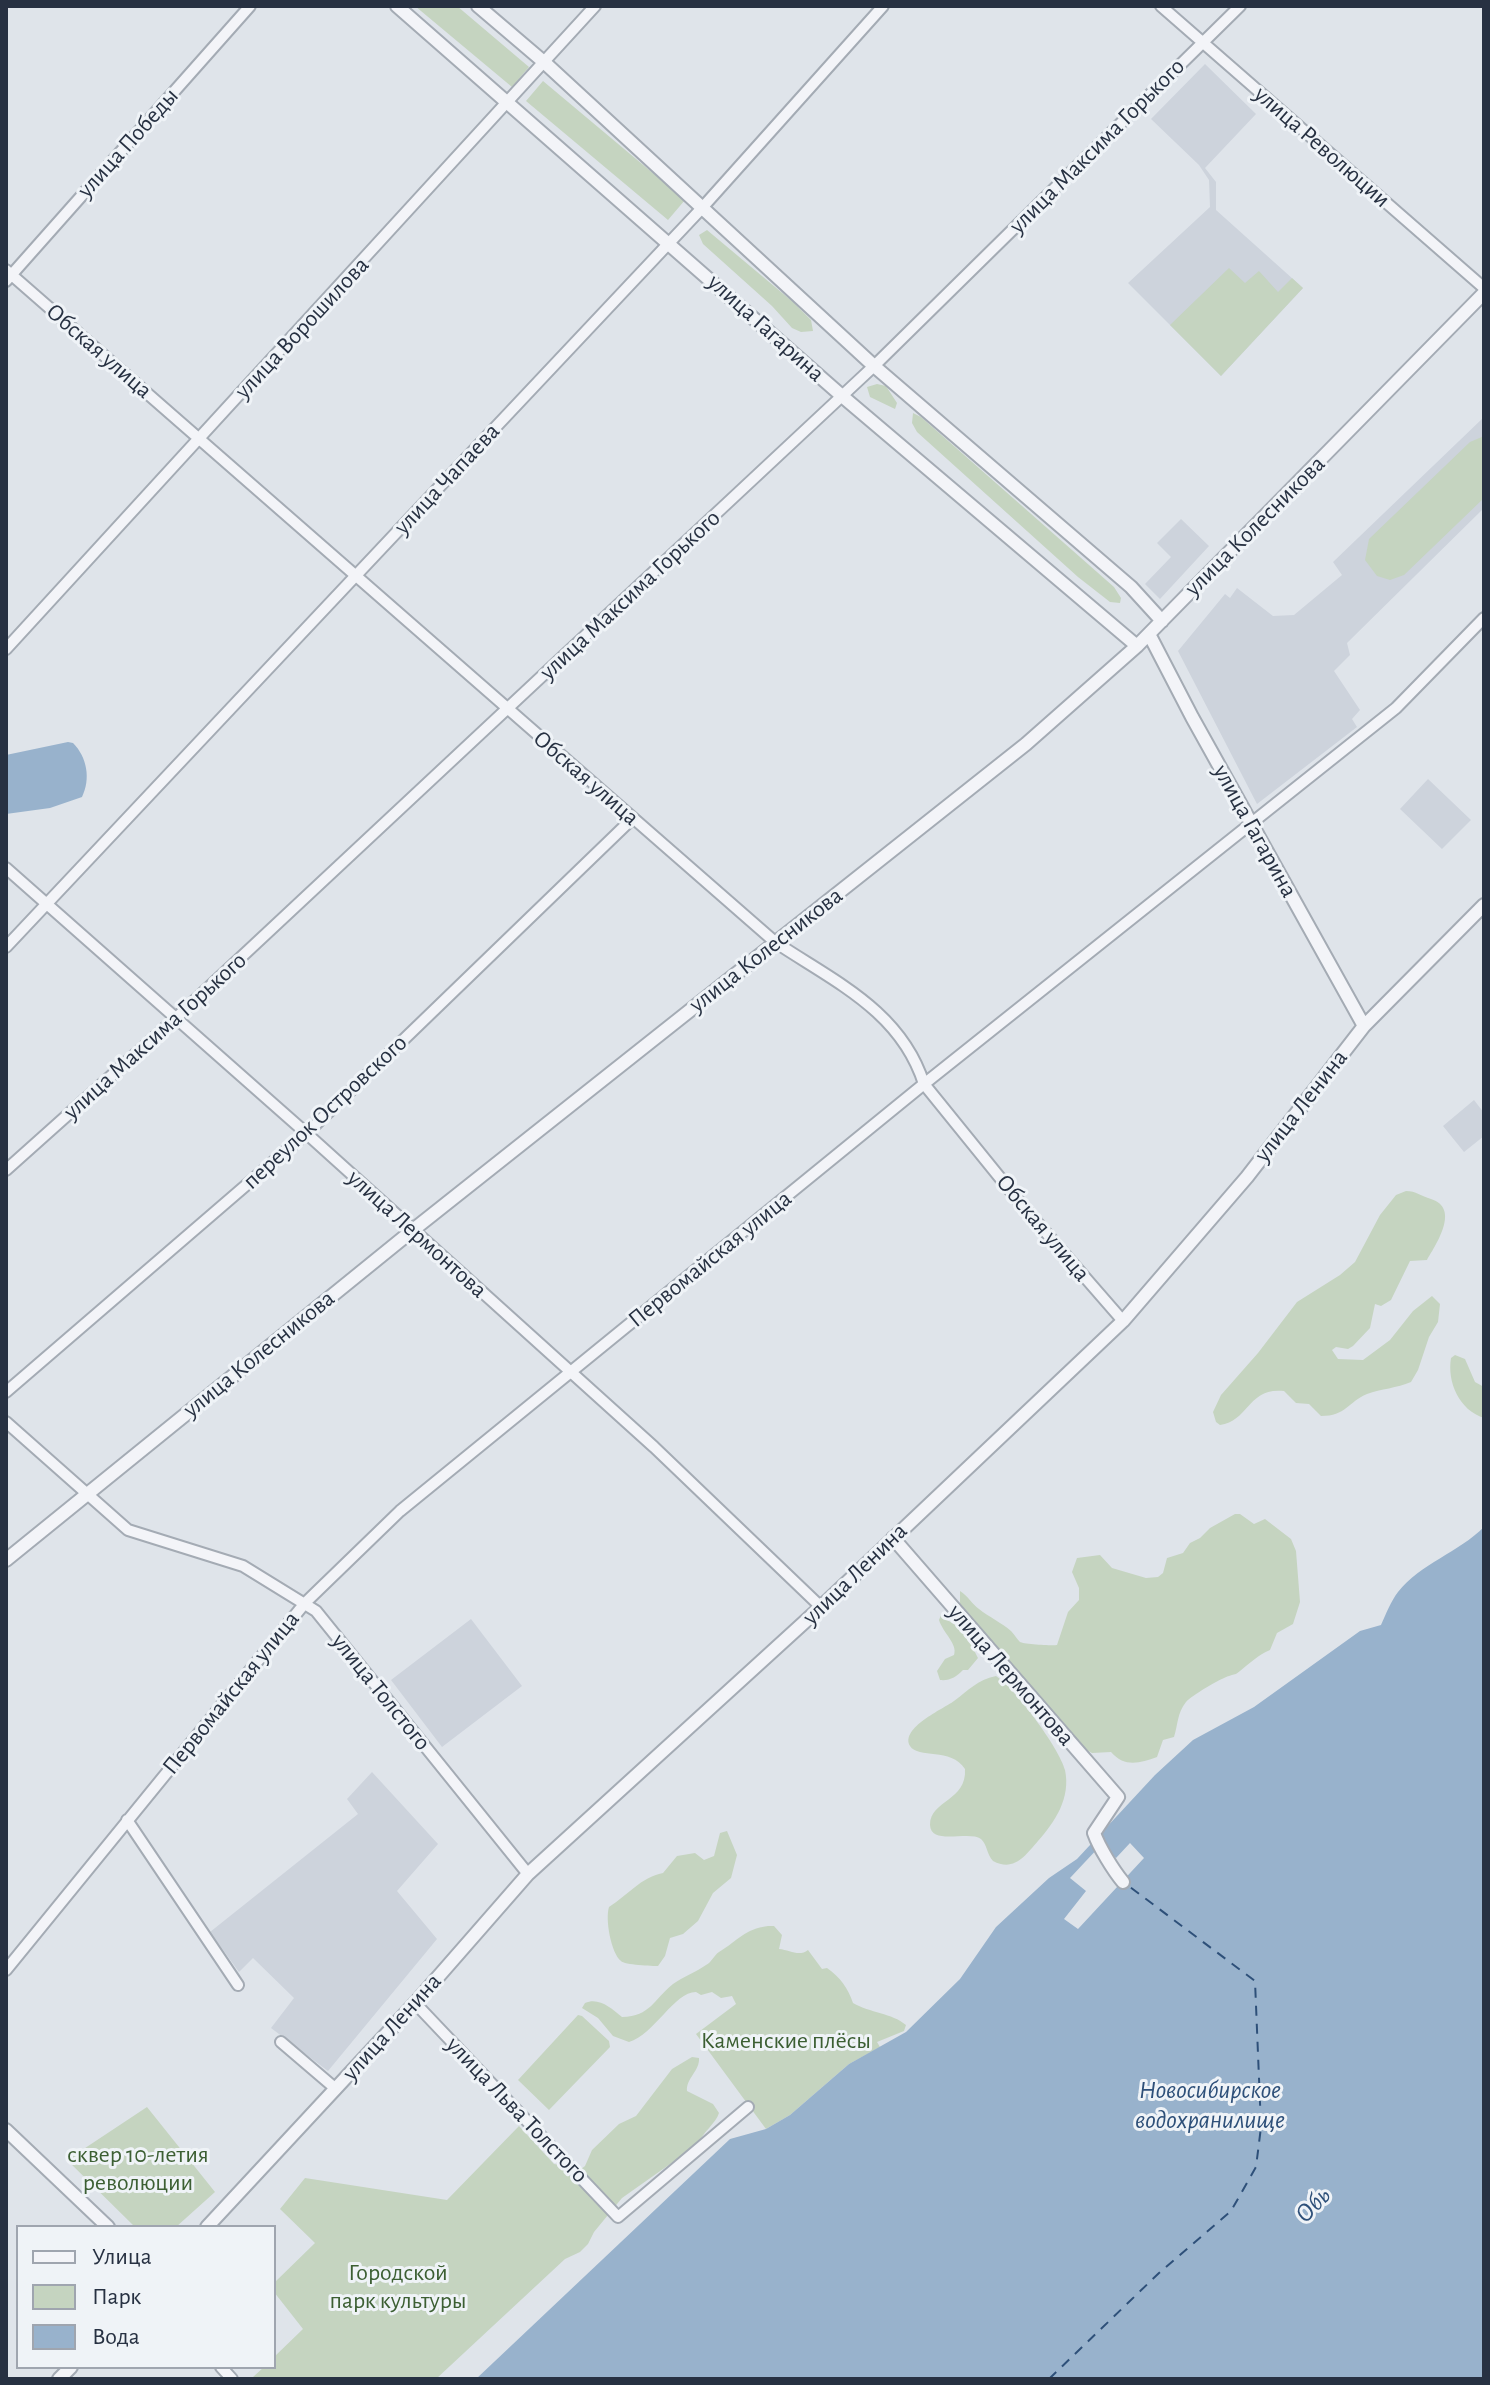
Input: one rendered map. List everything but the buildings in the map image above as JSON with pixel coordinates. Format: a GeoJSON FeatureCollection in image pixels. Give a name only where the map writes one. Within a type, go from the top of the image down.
{"type":"FeatureCollection","features":[{"type":"Feature","properties":{"kind":"street","name":"улица Победы"},"geometry":{"type":"LineString","coordinates":[[8,275],[250,6]]}},
{"type":"Feature","properties":{"kind":"street","name":"улица Гагарина"},"geometry":{"type":"LineString","coordinates":[[397,6],[670,242],[842,396],[1137,646]]}},
{"type":"Feature","properties":{"kind":"street","name":"улица Гагарина"},"geometry":{"type":"LineString","coordinates":[[478,6],[545,63],[874,366],[1131,587],[1162,621]]}},
{"type":"Feature","properties":{"kind":"street","name":"улица Ворошилова"},"geometry":{"type":"LineString","coordinates":[[6,649],[595,6]]}},
{"type":"Feature","properties":{"kind":"street","name":"улица Чапаева"},"geometry":{"type":"LineString","coordinates":[[6,947],[702,208],[883,6]]}},
{"type":"Feature","properties":{"kind":"street","name":"улица Революции"},"geometry":{"type":"LineString","coordinates":[[1161,6],[1484,291]]}},
{"type":"Feature","properties":{"kind":"street","name":"улица Максима Горького"},"geometry":{"type":"LineString","coordinates":[[6,1170],[176,1018],[874,366],[1240,6]]}},
{"type":"Feature","properties":{"kind":"street","name":"Обская улица"},"geometry":{"type":"LineString","coordinates":[[8,275],[775,942],[885,1017],[905,1041],[924,1084],[1022,1205],[1123,1321]]}},
{"type":"Feature","properties":{"kind":"street","name":"улица Колесникова"},"geometry":{"type":"LineString","coordinates":[[6,1560],[413,1230],[1026,744],[1137,646],[1484,291]]}},
{"type":"Feature","properties":{"kind":"street","name":"Первомайская улица"},"geometry":{"type":"LineString","coordinates":[[6,1970],[305,1603],[400,1511],[924,1084],[1396,708],[1484,618]]}},
{"type":"Feature","properties":{"kind":"street","name":"улица Гагарина"},"geometry":{"type":"LineString","coordinates":[[1149,634],[1364,1026]]}},
{"type":"Feature","properties":{"kind":"street","name":"переулок Островского"},"geometry":{"type":"LineString","coordinates":[[6,1392],[306,1133],[632,819]]}},
{"type":"Feature","properties":{"kind":"street","name":"улица Лермонтова"},"geometry":{"type":"LineString","coordinates":[[6,868],[654,1447],[821,1607]]}},
{"type":"Feature","properties":{"kind":"street","name":"улица Ленина"},"geometry":{"type":"LineString","coordinates":[[209,2225],[415,2003],[528,1874],[821,1607],[1123,1321],[1247,1177],[1364,1026],[1484,905]]}},
{"type":"Feature","properties":{"kind":"street","name":"улица Толстого"},"geometry":{"type":"LineString","coordinates":[[6,1422],[128,1530],[243,1566],[316,1611],[528,1874]]}},
{"type":"Feature","properties":{"kind":"street","name":"улица Лермонтова"},"geometry":{"type":"LineString","coordinates":[[893,1538],[1118,1797],[1094,1833],[1100,1849],[1123,1882]]}},
{"type":"Feature","properties":{"kind":"street"},"geometry":{"type":"LineString","coordinates":[[127,1820],[238,1985]]}},
{"type":"Feature","properties":{"kind":"street","name":"улица Льва Толстого"},"geometry":{"type":"LineString","coordinates":[[415,2003],[618,2217],[748,2107]]}},
{"type":"Feature","properties":{"kind":"street"},"geometry":{"type":"LineString","coordinates":[[281,2042],[336,2089]]}},
{"type":"Feature","properties":{"kind":"street"},"geometry":{"type":"LineString","coordinates":[[6,2130],[106,2225]]}},
{"type":"Feature","properties":{"kind":"shaded area"},"geometry":{"type":"Polygon","coordinates":[[[1205,64],[1256,114],[1205,168],[1216,182],[1216,210],[1303,288],[1221,376],[1128,283],[1210,207],[1209,180],[1199,165],[1151,119],[1205,64]]]}},
{"type":"Feature","properties":{"kind":"shaded area"},"geometry":{"type":"Polygon","coordinates":[[[1484,417],[1484,508],[1347,643],[1350,655],[1334,671],[1360,710],[1352,719],[1357,727],[1257,804],[1178,651],[1225,594],[1230,598],[1237,588],[1273,616],[1294,615],[1342,575],[1333,562],[1484,417]]]}},
{"type":"Feature","properties":{"kind":"shaded area"},"geometry":{"type":"Polygon","coordinates":[[[1181,519],[1209,546],[1160,599],[1145,584],[1171,557],[1157,543],[1181,519]]]}},
{"type":"Feature","properties":{"kind":"shaded area"},"geometry":{"type":"Polygon","coordinates":[[[1428,779],[1471,820],[1442,849],[1400,809],[1428,779]]]}},
{"type":"Feature","properties":{"kind":"shaded area"},"geometry":{"type":"Polygon","coordinates":[[[1474,1100],[1484,1113],[1484,1136],[1464,1152],[1443,1126],[1474,1100]]]}},
{"type":"Feature","properties":{"kind":"shaded area"},"geometry":{"type":"Polygon","coordinates":[[[471,1619],[522,1686],[442,1747],[391,1680],[471,1619]]]}},
{"type":"Feature","properties":{"kind":"shaded area"},"geometry":{"type":"Polygon","coordinates":[[[372,1772],[438,1844],[397,1891],[437,1939],[328,2071],[271,2028],[294,1998],[253,1958],[239,1972],[210,1932],[358,1814],[347,1799],[372,1772]]]}},
{"type":"Feature","properties":{"kind":"green space"},"geometry":{"type":"Polygon","coordinates":[[[415,6],[457,6],[529,67],[512,87],[415,6]]]}},
{"type":"Feature","properties":{"kind":"green space"},"geometry":{"type":"Polygon","coordinates":[[[543,81],[685,200],[668,220],[526,101],[543,81]]]}},
{"type":"Feature","properties":{"kind":"green space"},"geometry":{"type":"Polygon","coordinates":[[[707,230],[793,302],[811,320],[813,331],[801,332],[792,328],[703,244],[699,235],[707,230]]]}},
{"type":"Feature","properties":{"kind":"green space"},"geometry":{"type":"Polygon","coordinates":[[[1229,268],[1245,283],[1259,271],[1278,292],[1292,278],[1303,288],[1221,376],[1170,325],[1229,268]]]}},
{"type":"Feature","properties":{"kind":"green space"},"geometry":{"type":"Polygon","coordinates":[[[877,384],[886,386],[897,403],[895,409],[870,397],[867,387],[877,384]]]}},
{"type":"Feature","properties":{"kind":"green space"},"geometry":{"type":"Polygon","coordinates":[[[913,413],[1114,587],[1121,598],[1120,603],[1110,602],[1078,577],[917,432],[912,423],[913,413]]]}},
{"type":"Feature","properties":{"kind":"green space"},"geometry":{"type":"Polygon","coordinates":[[[1484,436],[1484,498],[1404,575],[1390,580],[1377,576],[1365,560],[1369,539],[1470,442],[1484,436]]]}},
{"type":"Feature","properties":{"kind":"green space"},"geometry":{"type":"Polygon","coordinates":[[[1406,1191],[1440,1204],[1445,1218],[1440,1236],[1427,1260],[1410,1261],[1391,1300],[1381,1306],[1375,1304],[1370,1328],[1353,1346],[1332,1350],[1338,1359],[1363,1360],[1390,1340],[1413,1311],[1432,1296],[1440,1304],[1438,1322],[1411,1382],[1367,1394],[1342,1411],[1321,1416],[1309,1404],[1296,1403],[1284,1391],[1272,1391],[1256,1399],[1230,1422],[1220,1425],[1216,1422],[1213,1412],[1221,1395],[1297,1302],[1355,1262],[1380,1215],[1396,1195],[1406,1191]]]}},
{"type":"Feature","properties":{"kind":"green space"},"geometry":{"type":"Polygon","coordinates":[[[1455,1355],[1465,1359],[1475,1382],[1484,1387],[1484,1418],[1468,1409],[1457,1394],[1450,1367],[1451,1358],[1455,1355]]]}},
{"type":"Feature","properties":{"kind":"green space"},"geometry":{"type":"Polygon","coordinates":[[[1235,1514],[1254,1524],[1265,1519],[1291,1539],[1296,1551],[1300,1602],[1293,1624],[1277,1633],[1270,1650],[1186,1702],[1179,1715],[1174,1737],[1163,1740],[1157,1757],[1127,1762],[1111,1752],[1092,1753],[1081,1747],[1063,1722],[1027,1690],[1015,1667],[960,1609],[960,1591],[979,1609],[1011,1631],[1020,1642],[1057,1645],[1068,1612],[1079,1600],[1079,1588],[1072,1572],[1077,1558],[1100,1555],[1112,1568],[1146,1578],[1158,1577],[1163,1573],[1167,1558],[1183,1553],[1190,1543],[1210,1528],[1235,1514]]]}},
{"type":"Feature","properties":{"kind":"green space"},"geometry":{"type":"Polygon","coordinates":[[[941,1615],[960,1630],[978,1658],[968,1670],[944,1680],[940,1680],[937,1671],[955,1651],[939,1620],[941,1615]]]}},
{"type":"Feature","properties":{"kind":"green space"},"geometry":{"type":"Polygon","coordinates":[[[996,1676],[1014,1692],[1046,1734],[1061,1760],[1066,1780],[1064,1800],[1050,1826],[1024,1857],[1007,1865],[993,1861],[981,1839],[943,1836],[932,1831],[932,1817],[960,1788],[965,1769],[959,1762],[944,1755],[914,1750],[909,1739],[911,1732],[924,1720],[978,1683],[996,1676]]]}},
{"type":"Feature","properties":{"kind":"green space"},"geometry":{"type":"Polygon","coordinates":[[[727,1831],[737,1855],[731,1878],[713,1893],[698,1921],[683,1934],[670,1938],[665,1956],[658,1966],[621,1961],[610,1936],[609,1907],[641,1883],[663,1873],[677,1856],[695,1853],[704,1860],[714,1856],[720,1833],[727,1831]]]}},
{"type":"Feature","properties":{"kind":"green space","name":"Каменские плёсы"},"geometry":{"type":"Polygon","coordinates":[[[774,1926],[782,1935],[779,1949],[798,1953],[808,1950],[822,1969],[827,1968],[840,1979],[853,2003],[906,2025],[904,2031],[877,2042],[880,2047],[849,2064],[790,2115],[766,2129],[696,2034],[736,2004],[732,1996],[721,1998],[712,1992],[688,1994],[647,2031],[629,2042],[613,2036],[598,2018],[582,2008],[585,2003],[595,2001],[605,2004],[622,2017],[639,2014],[673,1984],[708,1964],[717,1953],[753,1930],[774,1926]]]}},
{"type":"Feature","properties":{"kind":"green space"},"geometry":{"type":"Polygon","coordinates":[[[578,2015],[609,2041],[610,2047],[549,2110],[518,2080],[578,2015]]]}},
{"type":"Feature","properties":{"kind":"green space","name":"Городской парк культуры"},"geometry":{"type":"Polygon","coordinates":[[[692,2057],[699,2058],[687,2091],[713,2104],[719,2113],[697,2145],[622,2198],[580,2252],[565,2259],[436,2379],[253,2377],[262,2369],[276,2369],[276,2355],[303,2329],[276,2295],[276,2281],[315,2243],[280,2209],[305,2178],[447,2200],[519,2126],[554,2164],[581,2169],[592,2150],[619,2124],[636,2116],[672,2069],[692,2057]]]}},
{"type":"Feature","properties":{"kind":"green space","name":"сквер 10-летия революции"},"geometry":{"type":"Polygon","coordinates":[[[147,2107],[215,2192],[178,2225],[133,2225],[67,2160],[147,2107]]]}},
{"type":"Feature","properties":{"kind":"water"},"geometry":{"type":"Polygon","coordinates":[[[73,743],[84,761],[87,776],[82,797],[50,808],[6,814],[6,755],[73,743]]]}},
{"type":"Feature","properties":{"kind":"water","name":"Новосибирское водохранилище"},"geometry":{"type":"Polygon","coordinates":[[[1484,1527],[1484,2379],[476,2379],[730,2139],[766,2129],[790,2115],[849,2064],[906,2032],[960,1979],[996,1927],[1049,1878],[1077,1859],[1155,1775],[1193,1740],[1254,1707],[1360,1631],[1381,1625],[1393,1599],[1407,1582],[1484,1527]]]}},
{"type":"Feature","properties":{"kind":"pier"},"geometry":{"type":"Polygon","coordinates":[[[1130,1843],[1144,1858],[1078,1929],[1064,1919],[1086,1891],[1070,1878],[1100,1846],[1116,1858],[1130,1843]]]}},
{"type":"Feature","properties":{"kind":"ferry route"},"geometry":{"type":"LineString","coordinates":[[1049,2379],[1159,2273],[1231,2211],[1256,2167],[1261,2127],[1255,1981],[1126,1884]]}},
{"type":"Feature","properties":{"kind":"water label","name":"Обь"},"geometry":{"type":"Point","coordinates":[1313,2205]}}]}
